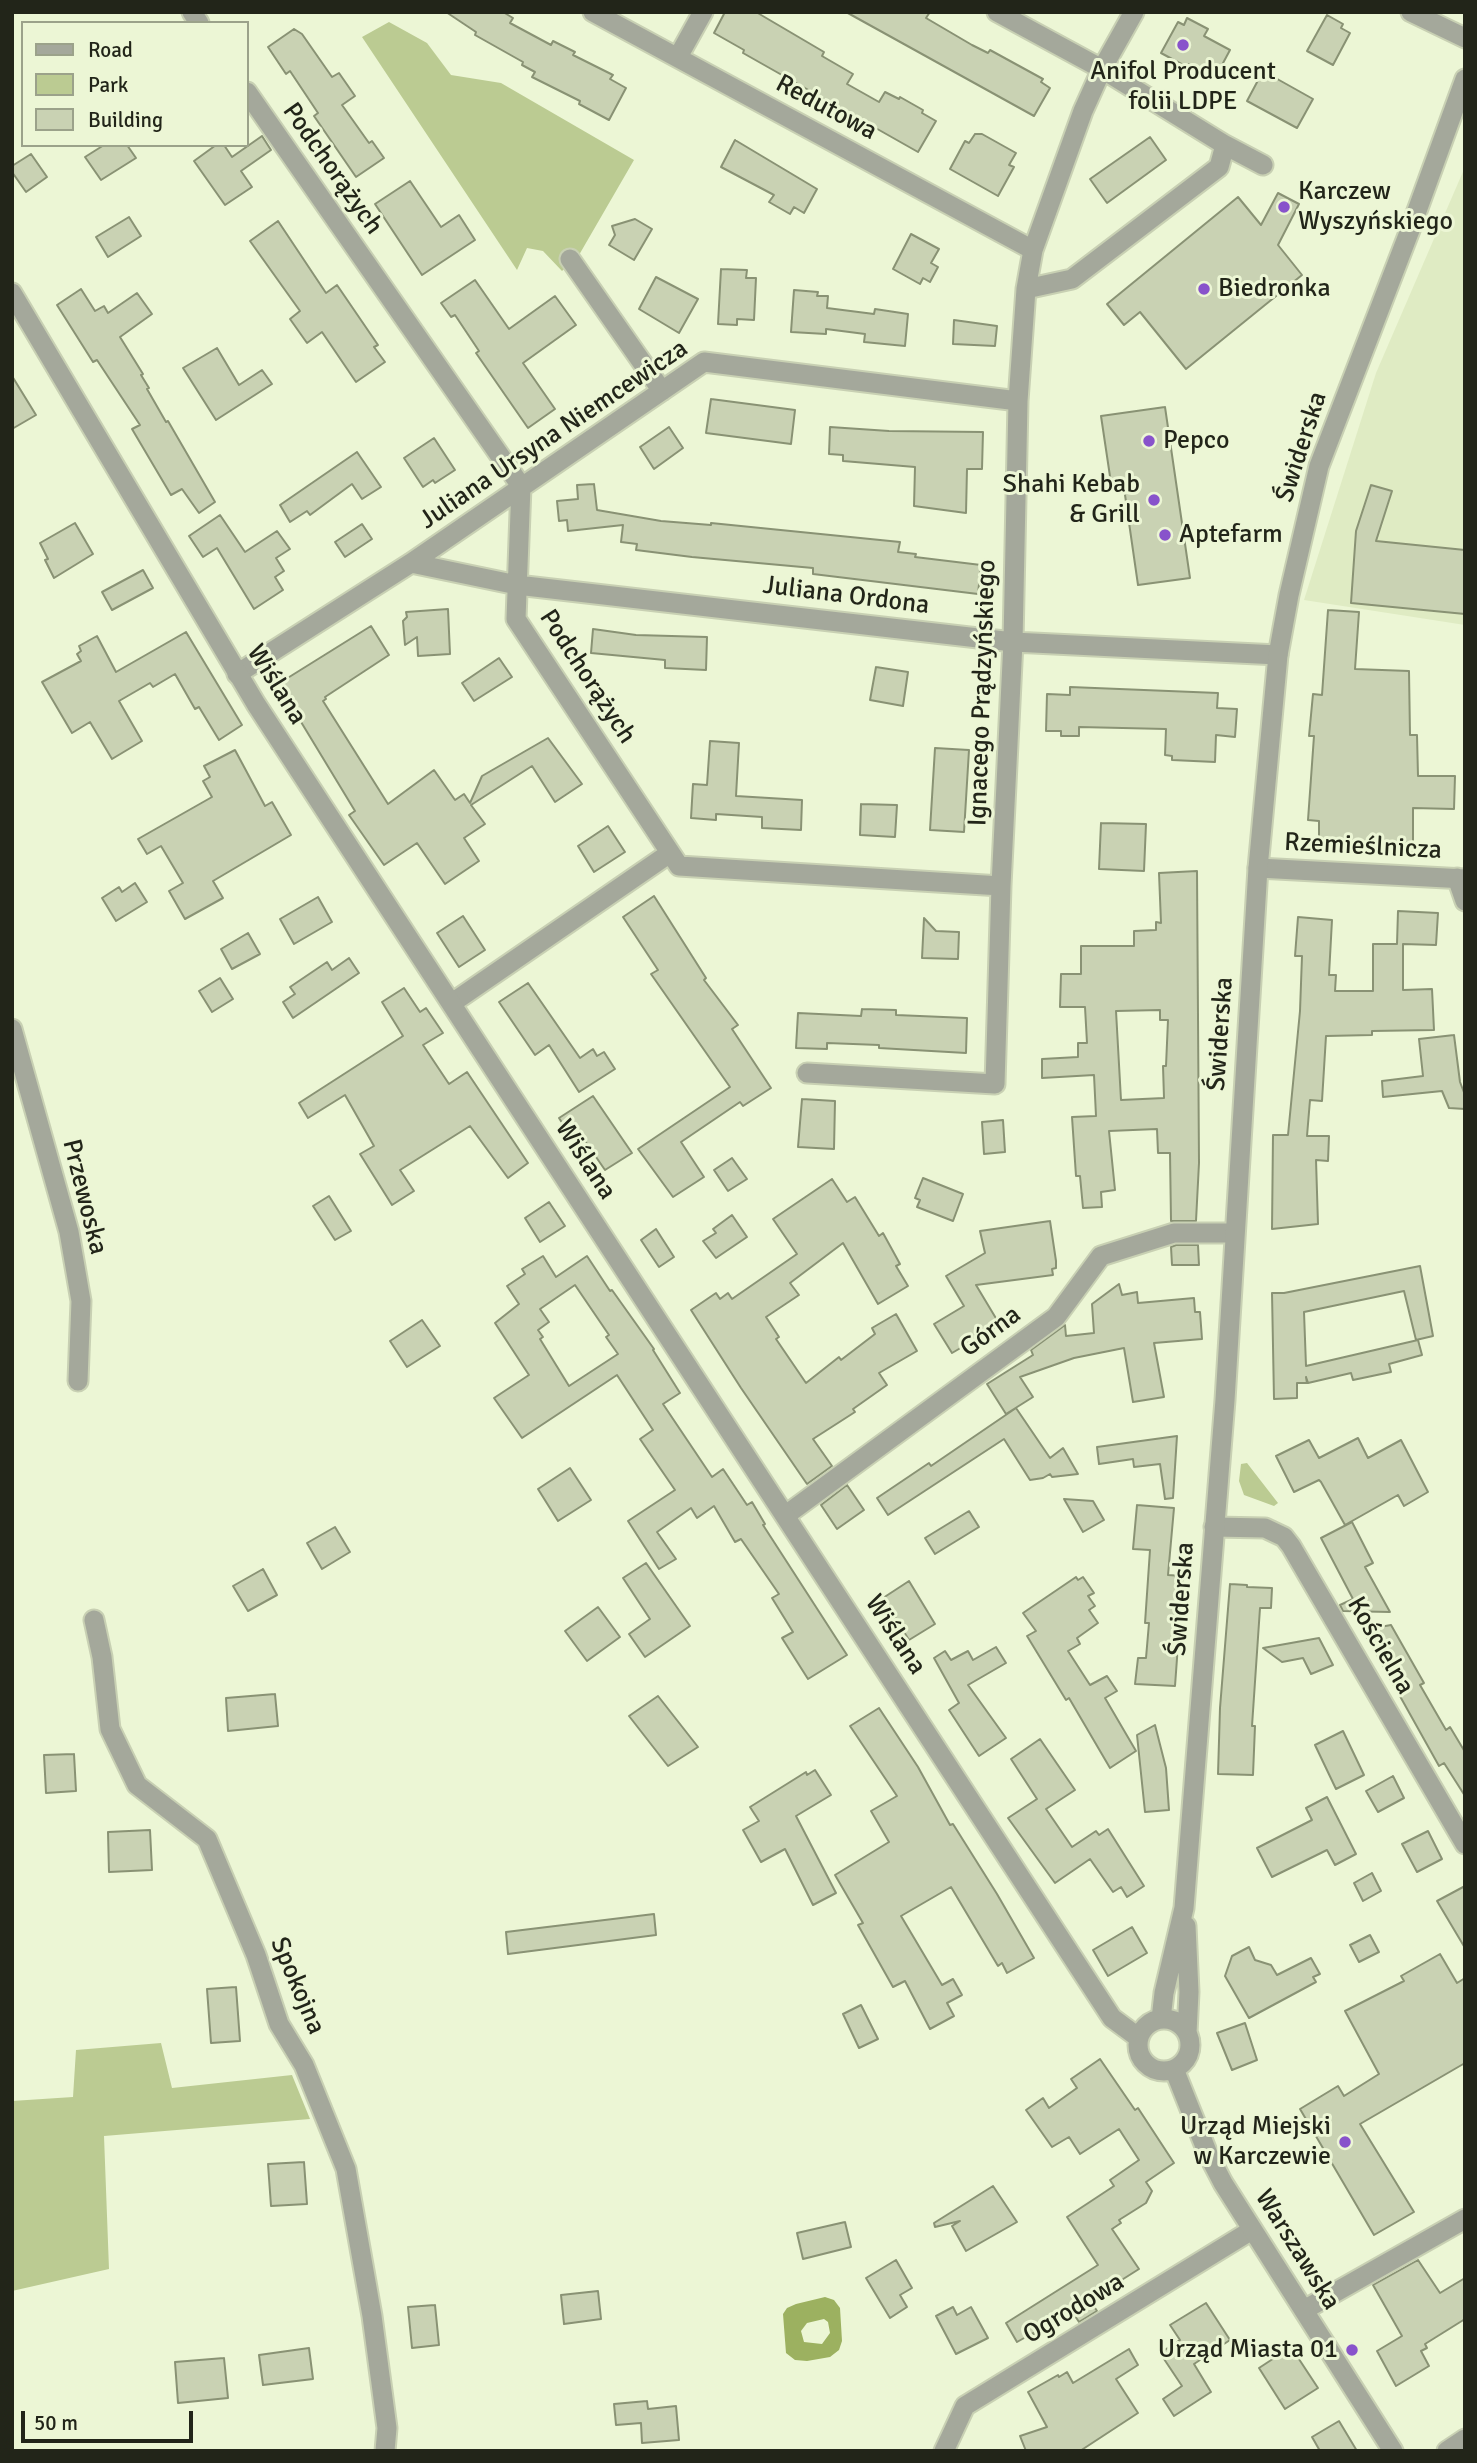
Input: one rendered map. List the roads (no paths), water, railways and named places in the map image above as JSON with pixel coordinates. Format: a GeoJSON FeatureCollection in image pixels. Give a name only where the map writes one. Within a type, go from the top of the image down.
{"type":"FeatureCollection","features":[{"type":"Feature","properties":{"kind":"street","name":"Redutowa"},"geometry":{"type":"LineString","coordinates":[[593,12],[1033,250]]}},
{"type":"Feature","properties":{"kind":"street"},"geometry":{"type":"LineString","coordinates":[[678,57],[703,12]]}},
{"type":"Feature","properties":{"kind":"street"},"geometry":{"type":"LineString","coordinates":[[997,12],[1102,69],[1263,165]]}},
{"type":"Feature","properties":{"kind":"street","name":"Ignacego Prądzyńskiego"},"geometry":{"type":"LineString","coordinates":[[807,1073],[995,1084],[1013,642],[1018,401],[1026,289],[1033,250],[1083,111],[1102,69],[1134,12]]}},
{"type":"Feature","properties":{"kind":"street"},"geometry":{"type":"LineString","coordinates":[[1411,12],[1465,38]]}},
{"type":"Feature","properties":{"kind":"street","name":"Świderska"},"geometry":{"type":"LineString","coordinates":[[1161,2020],[1164,1993],[1184,1908],[1225,1399],[1258,868],[1278,655],[1289,594],[1319,466],[1465,79]]}},
{"type":"Feature","properties":{"kind":"street","name":"Podchorążych"},"geometry":{"type":"LineString","coordinates":[[248,93],[521,486],[516,619],[679,866],[1001,886]]}},
{"type":"Feature","properties":{"kind":"street"},"geometry":{"type":"LineString","coordinates":[[1026,289],[1072,279],[1219,167],[1226,145]]}},
{"type":"Feature","properties":{"kind":"street"},"geometry":{"type":"LineString","coordinates":[[570,259],[662,391]]}},
{"type":"Feature","properties":{"kind":"street","name":"Wiślana"},"geometry":{"type":"LineString","coordinates":[[12,293],[237,674],[1112,2018],[1139,2038]]}},
{"type":"Feature","properties":{"kind":"street","name":"Juliana Ursyna Niemcewicza"},"geometry":{"type":"LineString","coordinates":[[237,674],[411,563],[704,362],[1018,401]]}},
{"type":"Feature","properties":{"kind":"street","name":"Juliana Ordona"},"geometry":{"type":"LineString","coordinates":[[411,563],[517,585],[1013,642],[1278,655]]}},
{"type":"Feature","properties":{"kind":"street"},"geometry":{"type":"LineString","coordinates":[[452,1003],[670,853]]}},
{"type":"Feature","properties":{"kind":"street","name":"Rzemieślnicza"},"geometry":{"type":"LineString","coordinates":[[1258,868],[1461,878]]}},
{"type":"Feature","properties":{"kind":"street"},"geometry":{"type":"LineString","coordinates":[[1461,878],[1465,901]]}},
{"type":"Feature","properties":{"kind":"street","name":"Przewoska"},"geometry":{"type":"LineString","coordinates":[[12,1029],[69,1233],[81,1301],[78,1381]]}},
{"type":"Feature","properties":{"kind":"street","name":"Górna"},"geometry":{"type":"LineString","coordinates":[[786,1515],[1056,1317],[1101,1256],[1174,1233],[1234,1233]]}},
{"type":"Feature","properties":{"kind":"street","name":"Kościelna"},"geometry":{"type":"LineString","coordinates":[[1214,1527],[1265,1528],[1284,1537],[1465,1844]]}},
{"type":"Feature","properties":{"kind":"street","name":"Spokojna"},"geometry":{"type":"LineString","coordinates":[[94,1620],[102,1657],[110,1729],[137,1786],[207,1839],[256,1955],[279,2024],[304,2066],[346,2169],[374,2328],[387,2428],[385,2451]]}},
{"type":"Feature","properties":{"kind":"street"},"geometry":{"type":"LineString","coordinates":[[1184,1908],[1189,1986],[1186,2034],[1189,2050],[1186,2058],[1174,2069],[1165,2071],[1147,2065],[1141,2057],[1139,2038],[1147,2026],[1161,2020],[1171,2021],[1180,2025],[1186,2034]]}},
{"type":"Feature","properties":{"kind":"street","name":"Warszawska"},"geometry":{"type":"LineString","coordinates":[[1174,2069],[1208,2154],[1252,2230],[1393,2451]]}},
{"type":"Feature","properties":{"kind":"street"},"geometry":{"type":"LineString","coordinates":[[1304,2310],[1465,2219]]}},
{"type":"Feature","properties":{"kind":"street","name":"Ogrodowa"},"geometry":{"type":"LineString","coordinates":[[944,2451],[965,2406],[1252,2230]]}},
{"type":"Feature","properties":{"kind":"street"},"geometry":{"type":"LineString","coordinates":[[1447,2451],[1465,2439]]}},
{"type":"Feature","properties":{"kind":"place","name":"Anifol Producent folii LDPE"},"geometry":{"type":"Point","coordinates":[1183,45]}},
{"type":"Feature","properties":{"kind":"place","name":"Karczew Wyszyńskiego"},"geometry":{"type":"Point","coordinates":[1284,207]}},
{"type":"Feature","properties":{"kind":"place","name":"Biedronka"},"geometry":{"type":"Point","coordinates":[1204,289]}},
{"type":"Feature","properties":{"kind":"place","name":"Pepco"},"geometry":{"type":"Point","coordinates":[1149,441]}},
{"type":"Feature","properties":{"kind":"place","name":"Shahi Kebab & Grill"},"geometry":{"type":"Point","coordinates":[1154,500]}},
{"type":"Feature","properties":{"kind":"place","name":"Aptefarm"},"geometry":{"type":"Point","coordinates":[1165,535]}},
{"type":"Feature","properties":{"kind":"place","name":"Urząd Miejski w Karczewie"},"geometry":{"type":"Point","coordinates":[1345,2142]}},
{"type":"Feature","properties":{"kind":"place","name":"Urząd Miasta 01"},"geometry":{"type":"Point","coordinates":[1352,2350]}}]}
